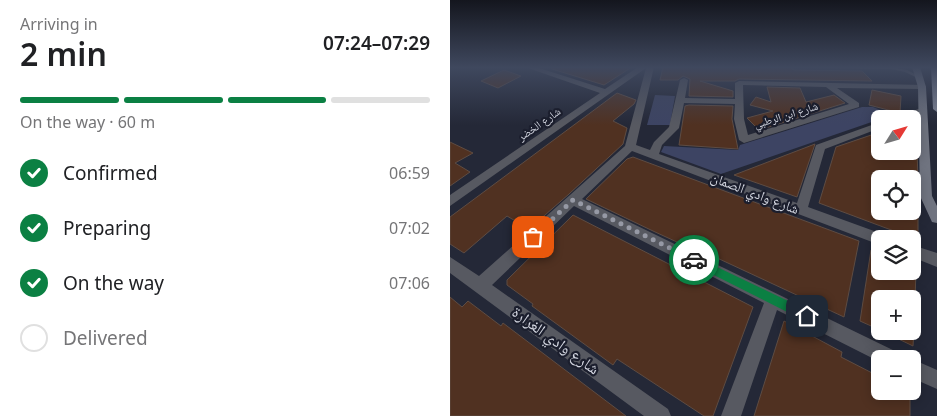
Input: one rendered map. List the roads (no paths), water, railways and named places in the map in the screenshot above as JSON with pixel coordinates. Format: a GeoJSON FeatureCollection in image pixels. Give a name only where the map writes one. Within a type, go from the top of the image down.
{"type":"FeatureCollection","features":[{"type":"Feature","properties":{"kind":"main road"},"geometry":{"type":"LineString","coordinates":[[922,86],[926,196],[937,218]]}},
{"type":"Feature","properties":{"kind":"main road"},"geometry":{"type":"LineString","coordinates":[[936,86],[937,109]]}},
{"type":"Feature","properties":{"kind":"street"},"geometry":{"type":"LineString","coordinates":[[589,86],[606,92]]}},
{"type":"Feature","properties":{"kind":"street","name":"شارع الخضر"},"geometry":{"type":"LineString","coordinates":[[450,201],[614,86]]}},
{"type":"Feature","properties":{"kind":"street"},"geometry":{"type":"LineString","coordinates":[[480,286],[630,147],[645,86]]}},
{"type":"Feature","properties":{"kind":"street"},"geometry":{"type":"LineString","coordinates":[[653,155],[658,144],[674,128],[683,86]]}},
{"type":"Feature","properties":{"kind":"street","name":"شارع ابن الرطبي"},"geometry":{"type":"LineString","coordinates":[[739,86],[739,119],[744,140],[856,105],[830,86]]}},
{"type":"Feature","properties":{"kind":"street"},"geometry":{"type":"LineString","coordinates":[[680,100],[739,102]]}},
{"type":"Feature","properties":{"kind":"street"},"geometry":{"type":"LineString","coordinates":[[921,125],[924,129]]}},
{"type":"Feature","properties":{"kind":"street"},"geometry":{"type":"LineString","coordinates":[[801,210],[820,147],[871,128]]}},
{"type":"Feature","properties":{"kind":"street","name":"شارع وادي الصمان"},"geometry":{"type":"LineString","coordinates":[[630,147],[871,236]]}},
{"type":"Feature","properties":{"kind":"street"},"geometry":{"type":"LineString","coordinates":[[573,200],[875,350]]}},
{"type":"Feature","properties":{"kind":"street"},"geometry":{"type":"LineString","coordinates":[[921,254],[937,260]]}},
{"type":"Feature","properties":{"kind":"street","name":"شارع وادي الغرارة"},"geometry":{"type":"LineString","coordinates":[[450,264],[661,416]]}},
{"type":"Feature","properties":{"kind":"street"},"geometry":{"type":"LineString","coordinates":[[731,416],[773,299]]}},
{"type":"Feature","properties":{"kind":"street"},"geometry":{"type":"LineString","coordinates":[[921,372],[937,380]]}}]}
